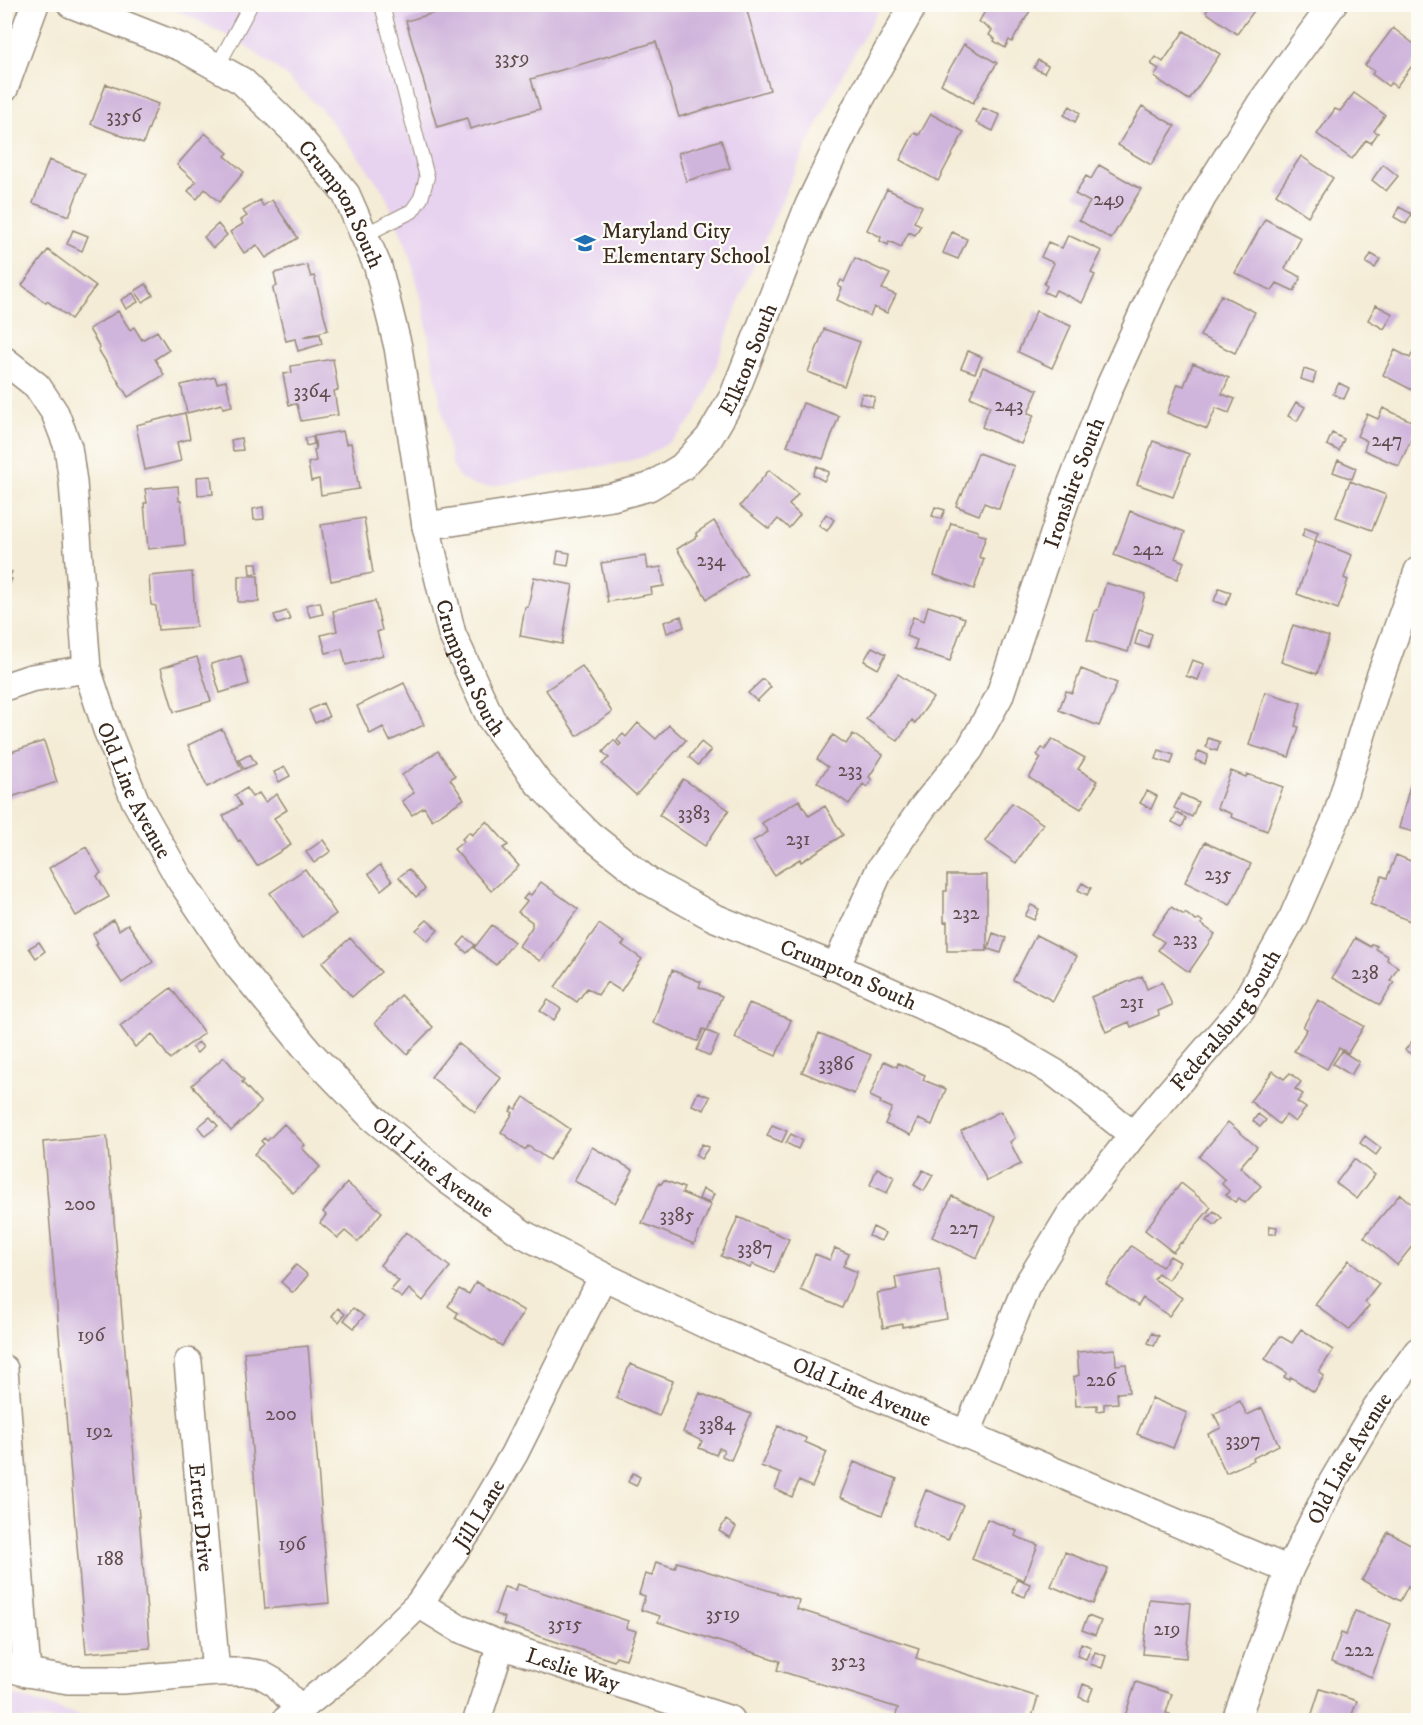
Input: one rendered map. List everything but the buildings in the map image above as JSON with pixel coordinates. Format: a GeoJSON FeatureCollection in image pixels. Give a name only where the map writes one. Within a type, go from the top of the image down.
{"type":"FeatureCollection","features":[{"type":"Feature","properties":{"kind":"street"},"geometry":{"type":"LineString","coordinates":[[4,89],[35,4]]}},
{"type":"Feature","properties":{"kind":"street","name":"Crumpton South"},"geometry":{"type":"LineString","coordinates":[[71,4],[183,48],[242,81],[293,130],[346,194],[378,267],[398,347],[426,526],[452,634],[491,719],[539,784],[589,834],[648,881],[713,917],[836,968],[1002,1042],[1055,1073],[1133,1135]]}},
{"type":"Feature","properties":{"kind":"street","name":"Elkton South"},"geometry":{"type":"LineString","coordinates":[[426,526],[612,497],[649,487],[682,466],[709,438],[733,397],[809,205],[856,107],[914,4]]}},
{"type":"Feature","properties":{"kind":"street","name":"Ironshire South"},"geometry":{"type":"LineString","coordinates":[[836,968],[880,869],[923,807],[970,749],[999,697],[1069,490],[1109,388],[1158,280],[1203,196],[1261,103],[1333,4]]}},
{"type":"Feature","properties":{"kind":"street","name":"Old Line Avenue"},"geometry":{"type":"LineString","coordinates":[[4,360],[37,386],[55,413],[68,447],[73,482],[87,669],[107,730],[135,800],[179,878],[238,966],[311,1054],[372,1117],[449,1181],[523,1234],[603,1276],[713,1328],[1289,1570]]}},
{"type":"Feature","properties":{"kind":"street","name":"Federalsburg South"},"geometry":{"type":"LineString","coordinates":[[966,1435],[1026,1287],[1070,1215],[1133,1135],[1242,1008],[1293,916],[1335,819],[1375,690],[1419,571]]}},
{"type":"Feature","properties":{"kind":"street"},"geometry":{"type":"LineString","coordinates":[[4,687],[31,678],[87,669]]}},
{"type":"Feature","properties":{"kind":"street","name":"Jill Lane"},"geometry":{"type":"LineString","coordinates":[[16,1670],[68,1680],[122,1680],[216,1672],[260,1674],[276,1683],[293,1715],[358,1663],[419,1604],[471,1527],[514,1454],[603,1276]]}},
{"type":"Feature","properties":{"kind":"street","name":"Old Line Avenue"},"geometry":{"type":"LineString","coordinates":[[1236,1720],[1289,1570],[1333,1481],[1376,1408],[1419,1351]]}},
{"type":"Feature","properties":{"kind":"street","name":"Ertter Drive"},"geometry":{"type":"LineString","coordinates":[[188,1362],[216,1672]]}},
{"type":"Feature","properties":{"kind":"street"},"geometry":{"type":"LineString","coordinates":[[4,1369],[16,1670]]}},
{"type":"Feature","properties":{"kind":"street","name":"Leslie Way"},"geometry":{"type":"LineString","coordinates":[[419,1604],[458,1628],[501,1645],[731,1720]]}},
{"type":"Feature","properties":{"kind":"street"},"geometry":{"type":"LineString","coordinates":[[477,1720],[501,1645]]}},
{"type":"Feature","properties":{"kind":"lane"},"geometry":{"type":"LineString","coordinates":[[217,67],[250,4]]}},
{"type":"Feature","properties":{"kind":"lane"},"geometry":{"type":"LineString","coordinates":[[364,234],[412,211],[421,198],[427,177],[383,9],[379,4]]}},
{"type":"Feature","properties":{"kind":"shaded area","name":"Maryland City Elementary School"},"geometry":{"type":"Polygon","coordinates":[[[160,5],[881,5],[839,81],[792,177],[741,295],[707,392],[696,414],[680,433],[646,456],[626,462],[487,487],[470,484],[459,477],[452,465],[422,301],[407,247],[384,192],[321,109],[283,73],[243,44],[183,13],[160,5]]]}},
{"type":"Feature","properties":{"kind":"shaded area"},"geometry":{"type":"Polygon","coordinates":[[[5,1693],[96,1720],[5,1720],[5,1693]]]}},
{"type":"Feature","properties":{"kind":"place","name":"Maryland City Elementary School"},"geometry":{"type":"Point","coordinates":[585,243]}}]}
